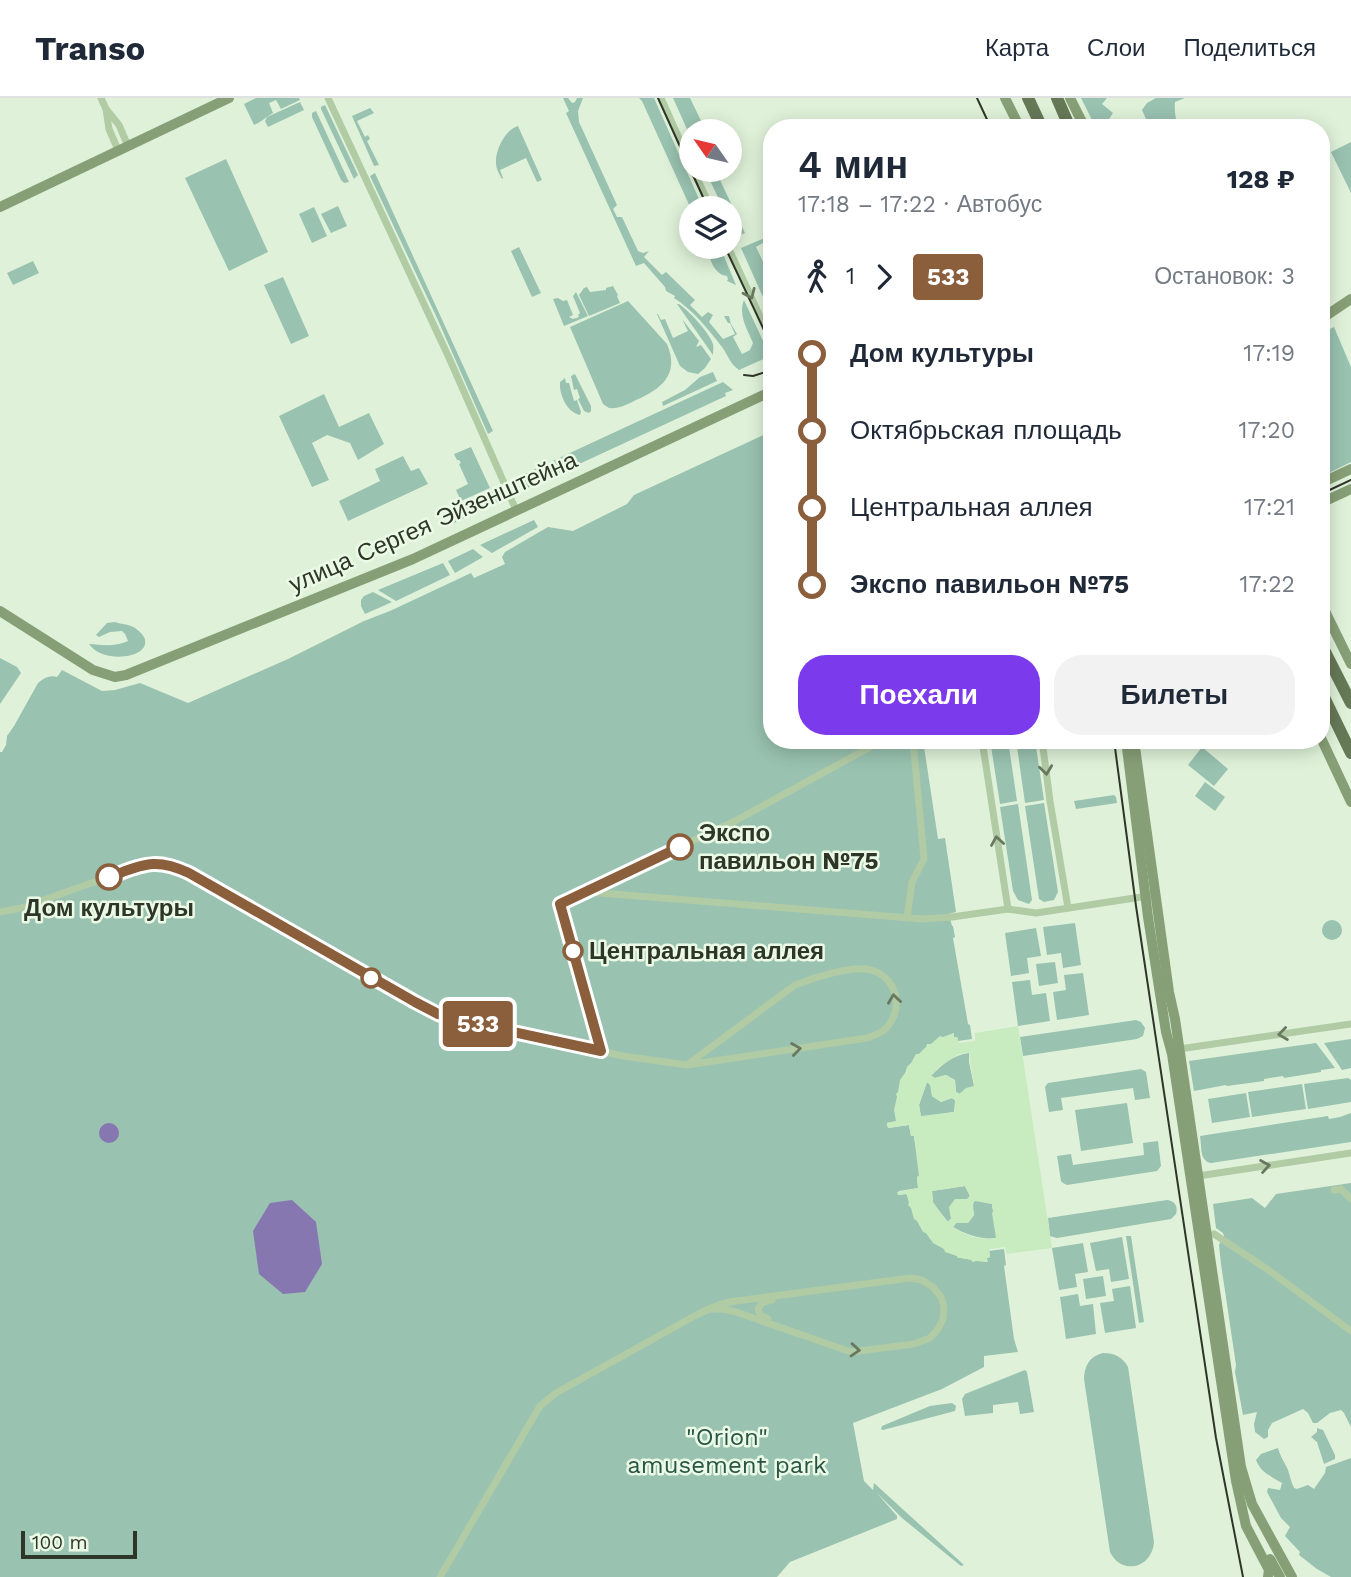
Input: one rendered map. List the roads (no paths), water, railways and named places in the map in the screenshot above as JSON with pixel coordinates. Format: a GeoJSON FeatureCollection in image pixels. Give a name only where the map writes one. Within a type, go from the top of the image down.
{"type":"FeatureCollection","features":[{"type":"Feature","properties":{"kind":"main road"},"geometry":{"type":"LineString","coordinates":[[1057,98],[1066,119]]}},
{"type":"Feature","properties":{"kind":"main road"},"geometry":{"type":"LineString","coordinates":[[1028,99],[1037,119]]}},
{"type":"Feature","properties":{"kind":"main road"},"geometry":{"type":"LineString","coordinates":[[1330,662],[1351,703]]}},
{"type":"Feature","properties":{"kind":"main road"},"geometry":{"type":"LineString","coordinates":[[1330,710],[1351,753]]}},
{"type":"Feature","properties":{"kind":"street"},"geometry":{"type":"LineString","coordinates":[[101,98],[118,125],[123,148]]}},
{"type":"Feature","properties":{"kind":"street"},"geometry":{"type":"LineString","coordinates":[[0,207],[229,98]]}},
{"type":"Feature","properties":{"kind":"street"},"geometry":{"type":"LineString","coordinates":[[328,98],[450,360],[516,510]]}},
{"type":"Feature","properties":{"kind":"street"},"geometry":{"type":"LineString","coordinates":[[661,98],[679,138]]}},
{"type":"Feature","properties":{"kind":"street"},"geometry":{"type":"LineString","coordinates":[[1005,98],[1016,119]]}},
{"type":"Feature","properties":{"kind":"street"},"geometry":{"type":"LineString","coordinates":[[1070,98],[1080,119]]}},
{"type":"Feature","properties":{"kind":"street"},"geometry":{"type":"LineString","coordinates":[[734,259],[763,322]]}},
{"type":"Feature","properties":{"kind":"street"},"geometry":{"type":"LineString","coordinates":[[1330,313],[1351,299]]}},
{"type":"Feature","properties":{"kind":"street","name":"улица Сергея Эйзенштейна"},"geometry":{"type":"LineString","coordinates":[[0,611],[93,670],[115,677],[126,675],[413,559],[763,395]]}},
{"type":"Feature","properties":{"kind":"street"},"geometry":{"type":"LineString","coordinates":[[1330,479],[1351,469]]}},
{"type":"Feature","properties":{"kind":"street"},"geometry":{"type":"LineString","coordinates":[[1330,499],[1351,489]]}},
{"type":"Feature","properties":{"kind":"street"},"geometry":{"type":"LineString","coordinates":[[1330,621],[1351,664]]}},
{"type":"Feature","properties":{"kind":"street"},"geometry":{"type":"LineString","coordinates":[[601,1051],[560,904],[735,821],[867,749]]}},
{"type":"Feature","properties":{"kind":"street"},"geometry":{"type":"LineString","coordinates":[[908,918],[912,882],[923,859],[914,749]]}},
{"type":"Feature","properties":{"kind":"street"},"geometry":{"type":"LineString","coordinates":[[983,749],[1008,909]]}},
{"type":"Feature","properties":{"kind":"street"},"geometry":{"type":"LineString","coordinates":[[1043,749],[1068,908]]}},
{"type":"Feature","properties":{"kind":"street"},"geometry":{"type":"LineString","coordinates":[[1127,749],[1176,1052],[1231,1454],[1247,1530],[1269,1570],[1268,1577]]}},
{"type":"Feature","properties":{"kind":"street"},"geometry":{"type":"LineString","coordinates":[[1135,749],[1151,895]]}},
{"type":"Feature","properties":{"kind":"street"},"geometry":{"type":"LineString","coordinates":[[1326,749],[1351,802]]}},
{"type":"Feature","properties":{"kind":"street"},"geometry":{"type":"LineString","coordinates":[[0,912],[20,908],[147,864],[170,865],[189,873],[438,1014],[623,1056],[687,1065],[867,1038],[890,1025],[896,1013],[894,988],[887,978],[866,969],[814,978],[795,985],[687,1065]]}},
{"type":"Feature","properties":{"kind":"street"},"geometry":{"type":"LineString","coordinates":[[588,892],[922,919],[1008,909],[1035,913],[1151,895]]}},
{"type":"Feature","properties":{"kind":"street"},"geometry":{"type":"LineString","coordinates":[[1176,1052],[1351,1024]]}},
{"type":"Feature","properties":{"kind":"street"},"geometry":{"type":"LineString","coordinates":[[719,1041],[714,1053],[722,1060]]}},
{"type":"Feature","properties":{"kind":"street"},"geometry":{"type":"LineString","coordinates":[[1194,1177],[1351,1153]]}},
{"type":"Feature","properties":{"kind":"street"},"geometry":{"type":"LineString","coordinates":[[1194,1177],[1241,1467],[1252,1504],[1292,1577]]}},
{"type":"Feature","properties":{"kind":"street"},"geometry":{"type":"LineString","coordinates":[[1334,1190],[1341,1189],[1351,1199]]}},
{"type":"Feature","properties":{"kind":"street"},"geometry":{"type":"LineString","coordinates":[[1214,1234],[1351,1331]]}},
{"type":"Feature","properties":{"kind":"street"},"geometry":{"type":"LineString","coordinates":[[709,1309],[729,1310],[846,1351],[859,1352],[925,1340],[938,1329],[944,1313],[943,1302],[938,1292],[928,1283],[916,1278],[903,1278],[790,1295],[762,1303],[758,1309],[762,1317],[790,1330]]}},
{"type":"Feature","properties":{"kind":"street"},"geometry":{"type":"LineString","coordinates":[[440,1577],[540,1405],[556,1393],[709,1309],[729,1303],[790,1295]]}},
{"type":"Feature","properties":{"kind":"street"},"geometry":{"type":"LineString","coordinates":[[1242,1507],[1280,1577]]}},
{"type":"Feature","properties":{"kind":"tram line"},"geometry":{"type":"LineString","coordinates":[[658,98],[703,196]]}},
{"type":"Feature","properties":{"kind":"tram line"},"geometry":{"type":"LineString","coordinates":[[977,98],[987,119]]}},
{"type":"Feature","properties":{"kind":"tram line"},"geometry":{"type":"LineString","coordinates":[[731,259],[763,328]]}},
{"type":"Feature","properties":{"kind":"tram line"},"geometry":{"type":"LineString","coordinates":[[744,375],[763,373]]}},
{"type":"Feature","properties":{"kind":"tram line"},"geometry":{"type":"LineString","coordinates":[[1330,490],[1351,480]]}},
{"type":"Feature","properties":{"kind":"tram line"},"geometry":{"type":"LineString","coordinates":[[1115,749],[1136,906],[1216,1438],[1243,1577]]}},
{"type":"Feature","properties":{"kind":"place","name":"Экспо павильон №75"},"geometry":{"type":"Point","coordinates":[680,847]}},
{"type":"Feature","properties":{"kind":"place","name":"Дом культуры"},"geometry":{"type":"Point","coordinates":[109,877]}},
{"type":"Feature","properties":{"kind":"place","name":"Центральная аллея"},"geometry":{"type":"Point","coordinates":[573,951]}},
{"type":"Feature","properties":{"kind":"park label","name":"\"Orion\" amusement park"},"geometry":{"type":"Point","coordinates":[727,1451]}}]}
